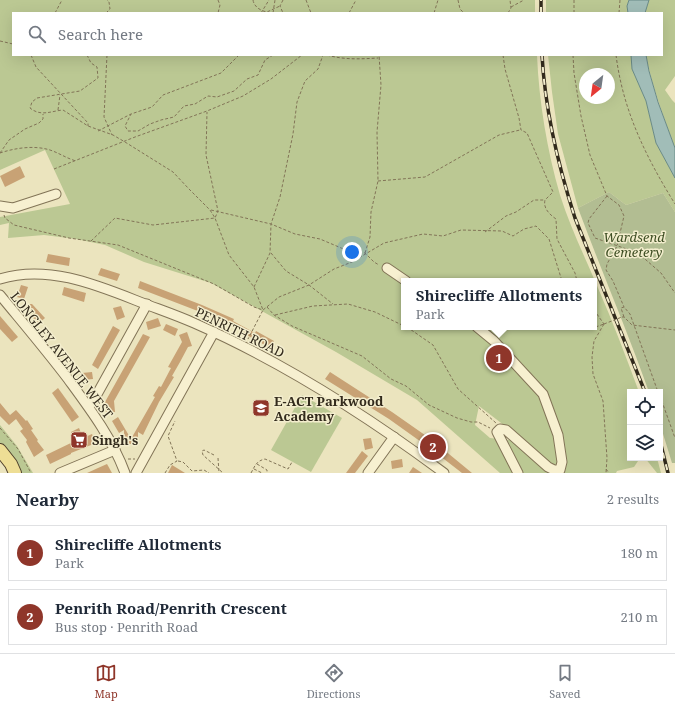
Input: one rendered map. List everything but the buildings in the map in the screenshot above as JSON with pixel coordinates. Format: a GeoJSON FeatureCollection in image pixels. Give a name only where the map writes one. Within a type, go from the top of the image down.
{"type":"FeatureCollection","features":[{"type":"Feature","properties":{"kind":"main road"},"geometry":{"type":"LineString","coordinates":[[0,450],[15,473]]}},
{"type":"Feature","properties":{"kind":"street"},"geometry":{"type":"LineString","coordinates":[[2,210],[13,208],[56,194]]}},
{"type":"Feature","properties":{"kind":"street"},"geometry":{"type":"LineString","coordinates":[[387,268],[402,278]]}},
{"type":"Feature","properties":{"kind":"street","name":"PENRITH ROAD"},"geometry":{"type":"LineString","coordinates":[[0,279],[21,275],[44,274],[63,276],[84,281],[192,322],[244,346],[321,390],[394,437],[444,473]]}},
{"type":"Feature","properties":{"kind":"street","name":"LONGLEY AVENUE WEST"},"geometry":{"type":"LineString","coordinates":[[0,295],[89,406],[115,450],[125,473]]}},
{"type":"Feature","properties":{"kind":"street"},"geometry":{"type":"LineString","coordinates":[[89,406],[147,304]]}},
{"type":"Feature","properties":{"kind":"street"},"geometry":{"type":"LineString","coordinates":[[481,330],[494,341],[543,394],[558,435],[562,462],[560,470],[554,470],[548,467],[502,431]]}},
{"type":"Feature","properties":{"kind":"street"},"geometry":{"type":"LineString","coordinates":[[136,473],[214,332]]}},
{"type":"Feature","properties":{"kind":"street"},"geometry":{"type":"LineString","coordinates":[[502,431],[518,473]]}},
{"type":"Feature","properties":{"kind":"street"},"geometry":{"type":"LineString","coordinates":[[368,473],[394,437]]}},
{"type":"Feature","properties":{"kind":"street"},"geometry":{"type":"LineString","coordinates":[[60,473],[77,470],[115,450]]}},
{"type":"Feature","properties":{"kind":"path"},"geometry":{"type":"LineString","coordinates":[[56,12],[62,0]]}},
{"type":"Feature","properties":{"kind":"path"},"geometry":{"type":"LineString","coordinates":[[107,0],[109,2],[110,9],[107,12]]}},
{"type":"Feature","properties":{"kind":"path"},"geometry":{"type":"LineString","coordinates":[[218,0],[220,5],[218,12]]}},
{"type":"Feature","properties":{"kind":"path"},"geometry":{"type":"LineString","coordinates":[[253,0],[253,3],[261,12],[267,12],[280,6],[283,0]]}},
{"type":"Feature","properties":{"kind":"path"},"geometry":{"type":"LineString","coordinates":[[261,12],[269,0]]}},
{"type":"Feature","properties":{"kind":"path"},"geometry":{"type":"LineString","coordinates":[[273,9],[275,0]]}},
{"type":"Feature","properties":{"kind":"path"},"geometry":{"type":"LineString","coordinates":[[306,0],[311,12]]}},
{"type":"Feature","properties":{"kind":"path"},"geometry":{"type":"LineString","coordinates":[[350,12],[356,0]]}},
{"type":"Feature","properties":{"kind":"path"},"geometry":{"type":"LineString","coordinates":[[434,12],[438,0]]}},
{"type":"Feature","properties":{"kind":"path"},"geometry":{"type":"LineString","coordinates":[[458,0],[460,9],[463,12]]}},
{"type":"Feature","properties":{"kind":"path"},"geometry":{"type":"LineString","coordinates":[[508,12],[510,0]]}},
{"type":"Feature","properties":{"kind":"path"},"geometry":{"type":"LineString","coordinates":[[510,7],[524,0]]}},
{"type":"Feature","properties":{"kind":"path"},"geometry":{"type":"LineString","coordinates":[[574,0],[574,12]]}},
{"type":"Feature","properties":{"kind":"path"},"geometry":{"type":"LineString","coordinates":[[619,12],[620,0]]}},
{"type":"Feature","properties":{"kind":"path"},"geometry":{"type":"LineString","coordinates":[[280,6],[283,12]]}},
{"type":"Feature","properties":{"kind":"path"},"geometry":{"type":"LineString","coordinates":[[0,41],[12,44]]}},
{"type":"Feature","properties":{"kind":"path"},"geometry":{"type":"LineString","coordinates":[[31,56],[36,66],[88,123],[88,126]]}},
{"type":"Feature","properties":{"kind":"path"},"geometry":{"type":"LineString","coordinates":[[88,56],[91,63],[97,67],[98,78],[80,90],[37,98],[32,102],[30,108],[43,114],[63,110],[88,126],[125,142],[173,172],[210,210],[215,218],[229,255],[254,287],[263,310]]}},
{"type":"Feature","properties":{"kind":"path"},"geometry":{"type":"LineString","coordinates":[[107,56],[104,117],[113,136]]}},
{"type":"Feature","properties":{"kind":"path"},"geometry":{"type":"LineString","coordinates":[[98,131],[108,124],[152,107],[163,95],[221,73],[238,56]]}},
{"type":"Feature","properties":{"kind":"path"},"geometry":{"type":"LineString","coordinates":[[131,114],[125,126],[128,131],[138,131],[150,124],[174,117],[184,106],[195,104],[208,96],[217,96],[234,91],[246,79],[258,75],[266,60],[272,56]]}},
{"type":"Feature","properties":{"kind":"path"},"geometry":{"type":"LineString","coordinates":[[54,169],[243,96],[272,79],[301,56]]}},
{"type":"Feature","properties":{"kind":"path"},"geometry":{"type":"LineString","coordinates":[[254,287],[270,253],[271,224],[280,197],[293,134],[297,102],[305,81],[318,69],[323,56]]}},
{"type":"Feature","properties":{"kind":"path"},"geometry":{"type":"LineString","coordinates":[[333,56],[345,58],[379,58],[381,86],[378,132],[378,181],[371,212],[370,237],[365,253]]}},
{"type":"Feature","properties":{"kind":"path"},"geometry":{"type":"LineString","coordinates":[[503,56],[505,69],[521,130]]}},
{"type":"Feature","properties":{"kind":"path"},"geometry":{"type":"LineString","coordinates":[[573,56],[574,73],[590,155],[607,196],[620,205],[624,216],[617,246],[607,264],[606,270],[613,281],[624,307],[630,314],[657,389]]}},
{"type":"Feature","properties":{"kind":"path"},"geometry":{"type":"LineString","coordinates":[[616,56],[619,77],[639,138],[654,170],[675,204]]}},
{"type":"Feature","properties":{"kind":"path"},"geometry":{"type":"LineString","coordinates":[[58,111],[60,94]]}},
{"type":"Feature","properties":{"kind":"path"},"geometry":{"type":"LineString","coordinates":[[207,111],[206,155],[218,211],[215,218]]}},
{"type":"Feature","properties":{"kind":"path"},"geometry":{"type":"LineString","coordinates":[[0,153],[9,140],[40,123],[43,119],[43,114]]}},
{"type":"Feature","properties":{"kind":"path"},"geometry":{"type":"LineString","coordinates":[[378,181],[425,177],[499,135],[521,130],[527,133],[553,192],[544,200],[534,200],[516,212],[506,216],[485,232]]}},
{"type":"Feature","properties":{"kind":"path"},"geometry":{"type":"LineString","coordinates":[[135,137],[138,131]]}},
{"type":"Feature","properties":{"kind":"path"},"geometry":{"type":"LineString","coordinates":[[0,153],[15,148],[39,148],[50,150],[65,158],[76,161]]}},
{"type":"Feature","properties":{"kind":"path"},"geometry":{"type":"LineString","coordinates":[[607,196],[589,219],[588,223],[595,238],[638,253],[661,273],[675,293]]}},
{"type":"Feature","properties":{"kind":"path"},"geometry":{"type":"LineString","coordinates":[[544,200],[544,205],[550,215],[556,219],[557,239],[576,278]]}},
{"type":"Feature","properties":{"kind":"path"},"geometry":{"type":"LineString","coordinates":[[2,210],[5,218],[14,225],[118,245],[214,284],[254,307],[263,310]]}},
{"type":"Feature","properties":{"kind":"path"},"geometry":{"type":"LineString","coordinates":[[210,210],[271,224],[296,234],[320,239],[353,253],[365,253],[374,262],[387,268]]}},
{"type":"Feature","properties":{"kind":"path"},"geometry":{"type":"LineString","coordinates":[[91,241],[115,218],[154,224],[215,218]]}},
{"type":"Feature","properties":{"kind":"path"},"geometry":{"type":"LineString","coordinates":[[244,346],[263,310],[279,297],[309,285],[334,269],[352,262],[384,243],[423,234],[443,236],[461,230],[485,232],[502,231],[513,236],[524,229],[536,226],[549,239],[561,278]]}},
{"type":"Feature","properties":{"kind":"path"},"geometry":{"type":"LineString","coordinates":[[270,253],[286,270],[309,285],[333,305]]}},
{"type":"Feature","properties":{"kind":"path"},"geometry":{"type":"LineString","coordinates":[[274,315],[313,306],[348,304],[376,312],[401,324]]}},
{"type":"Feature","properties":{"kind":"path"},"geometry":{"type":"LineString","coordinates":[[267,306],[274,315],[292,326],[362,356],[391,379],[406,386],[429,405],[457,418],[471,422],[478,422],[502,431]]}},
{"type":"Feature","properties":{"kind":"path"},"geometry":{"type":"LineString","coordinates":[[624,307],[621,308],[623,317],[634,326],[675,330]]}},
{"type":"Feature","properties":{"kind":"path"},"geometry":{"type":"LineString","coordinates":[[597,314],[604,324]]}},
{"type":"Feature","properties":{"kind":"path"},"geometry":{"type":"LineString","coordinates":[[597,327],[623,317]]}},
{"type":"Feature","properties":{"kind":"path"},"geometry":{"type":"LineString","coordinates":[[604,324],[594,341],[592,357],[593,374],[602,400],[606,440],[606,473]]}},
{"type":"Feature","properties":{"kind":"path"},"geometry":{"type":"LineString","coordinates":[[411,330],[433,345],[443,360],[458,389],[502,431]]}},
{"type":"Feature","properties":{"kind":"path"},"geometry":{"type":"LineString","coordinates":[[663,404],[675,438]]}},
{"type":"Feature","properties":{"kind":"path"},"geometry":{"type":"LineString","coordinates":[[166,417],[171,416],[175,422],[168,436],[177,461]]}},
{"type":"Feature","properties":{"kind":"path"},"geometry":{"type":"LineString","coordinates":[[0,428],[18,449],[31,473]]}},
{"type":"Feature","properties":{"kind":"path"},"geometry":{"type":"LineString","coordinates":[[214,456],[204,450],[202,451],[203,455],[223,473]]}},
{"type":"Feature","properties":{"kind":"path"},"geometry":{"type":"LineString","coordinates":[[119,459],[144,458]]}},
{"type":"Feature","properties":{"kind":"path"},"geometry":{"type":"LineString","coordinates":[[218,458],[219,473]]}},
{"type":"Feature","properties":{"kind":"path"},"geometry":{"type":"LineString","coordinates":[[251,473],[257,462],[265,459],[288,469],[292,462]]}},
{"type":"Feature","properties":{"kind":"path"},"geometry":{"type":"LineString","coordinates":[[165,473],[170,465],[177,461],[183,462],[192,471],[204,470],[209,473]]}},
{"type":"Feature","properties":{"kind":"path"},"geometry":{"type":"LineString","coordinates":[[256,464],[267,470],[267,473]]}},
{"type":"Feature","properties":{"kind":"path"},"geometry":{"type":"LineString","coordinates":[[253,468],[262,473]]}},
{"type":"Feature","properties":{"kind":"path"},"geometry":{"type":"LineString","coordinates":[[606,468],[610,473]]}},
{"type":"Feature","properties":{"kind":"green space"},"geometry":{"type":"Polygon","coordinates":[[[0,0],[535,0],[535,12],[12,12],[12,56],[537,56],[544,126],[551,161],[564,207],[594,278],[401,278],[401,330],[597,330],[597,285],[638,389],[627,389],[627,461],[638,461],[634,467],[617,471],[616,473],[500,473],[417,400],[336,352],[211,283],[144,262],[105,245],[76,239],[44,235],[8,238],[9,223],[0,225],[0,217],[70,204],[45,150],[0,170],[0,0]],[[479,406],[475,425],[490,438],[508,440],[518,436],[479,406]]]}},
{"type":"Feature","properties":{"kind":"green space"},"geometry":{"type":"Polygon","coordinates":[[[546,0],[629,0],[627,6],[628,12],[546,12],[546,0]]]}},
{"type":"Feature","properties":{"kind":"green space"},"geometry":{"type":"Polygon","coordinates":[[[649,0],[675,0],[675,76],[665,90],[675,103],[675,148],[655,90],[646,56],[663,56],[663,12],[645,12],[649,0]]]}},
{"type":"Feature","properties":{"kind":"green space"},"geometry":{"type":"Polygon","coordinates":[[[548,56],[631,56],[632,69],[646,101],[656,143],[675,178],[675,212],[663,193],[626,205],[609,192],[578,208],[558,134],[548,56]]]}},
{"type":"Feature","properties":{"kind":"green space","name":"Wardsend Cemetery"},"geometry":{"type":"Polygon","coordinates":[[[609,192],[626,205],[663,193],[675,212],[675,463],[672,463],[663,434],[663,389],[648,389],[578,208],[609,192]]]}},
{"type":"Feature","properties":{"kind":"green space"},"geometry":{"type":"Polygon","coordinates":[[[302,395],[342,418],[311,472],[271,450],[302,395]]]}},
{"type":"Feature","properties":{"kind":"green space"},"geometry":{"type":"Polygon","coordinates":[[[0,425],[17,446],[33,473],[21,473],[0,444],[0,425]]]}},
{"type":"Feature","properties":{"kind":"green space"},"geometry":{"type":"Polygon","coordinates":[[[647,461],[658,461],[661,473],[657,473],[647,461]]]}},
{"type":"Feature","properties":{"kind":"water"},"geometry":{"type":"Polygon","coordinates":[[[629,0],[649,0],[645,12],[628,12],[627,6],[629,0]]]}},
{"type":"Feature","properties":{"kind":"water"},"geometry":{"type":"Polygon","coordinates":[[[631,56],[646,56],[658,102],[675,148],[675,178],[656,143],[646,101],[632,69],[631,56]]]}},
{"type":"Feature","properties":{"kind":"railway"},"geometry":{"type":"LineString","coordinates":[[541,0],[541,12]]}},
{"type":"Feature","properties":{"kind":"railway"},"geometry":{"type":"LineString","coordinates":[[542,56],[546,97],[553,138],[575,218],[644,389]]}},
{"type":"Feature","properties":{"kind":"railway"},"geometry":{"type":"LineString","coordinates":[[663,453],[668,473]]}},
{"type":"Feature","properties":{"kind":"place","name":"Shirecliffe Allotments"},"geometry":{"type":"Point","coordinates":[499,358]}},
{"type":"Feature","properties":{"kind":"place","name":"E-ACT Parkwood Academy"},"geometry":{"type":"Point","coordinates":[261,408]}},
{"type":"Feature","properties":{"kind":"place","name":"Singh's"},"geometry":{"type":"Point","coordinates":[79,440]}},
{"type":"Feature","properties":{"kind":"place","name":"Penrith Road/Penrith Crescent"},"geometry":{"type":"Point","coordinates":[433,447]}}]}
